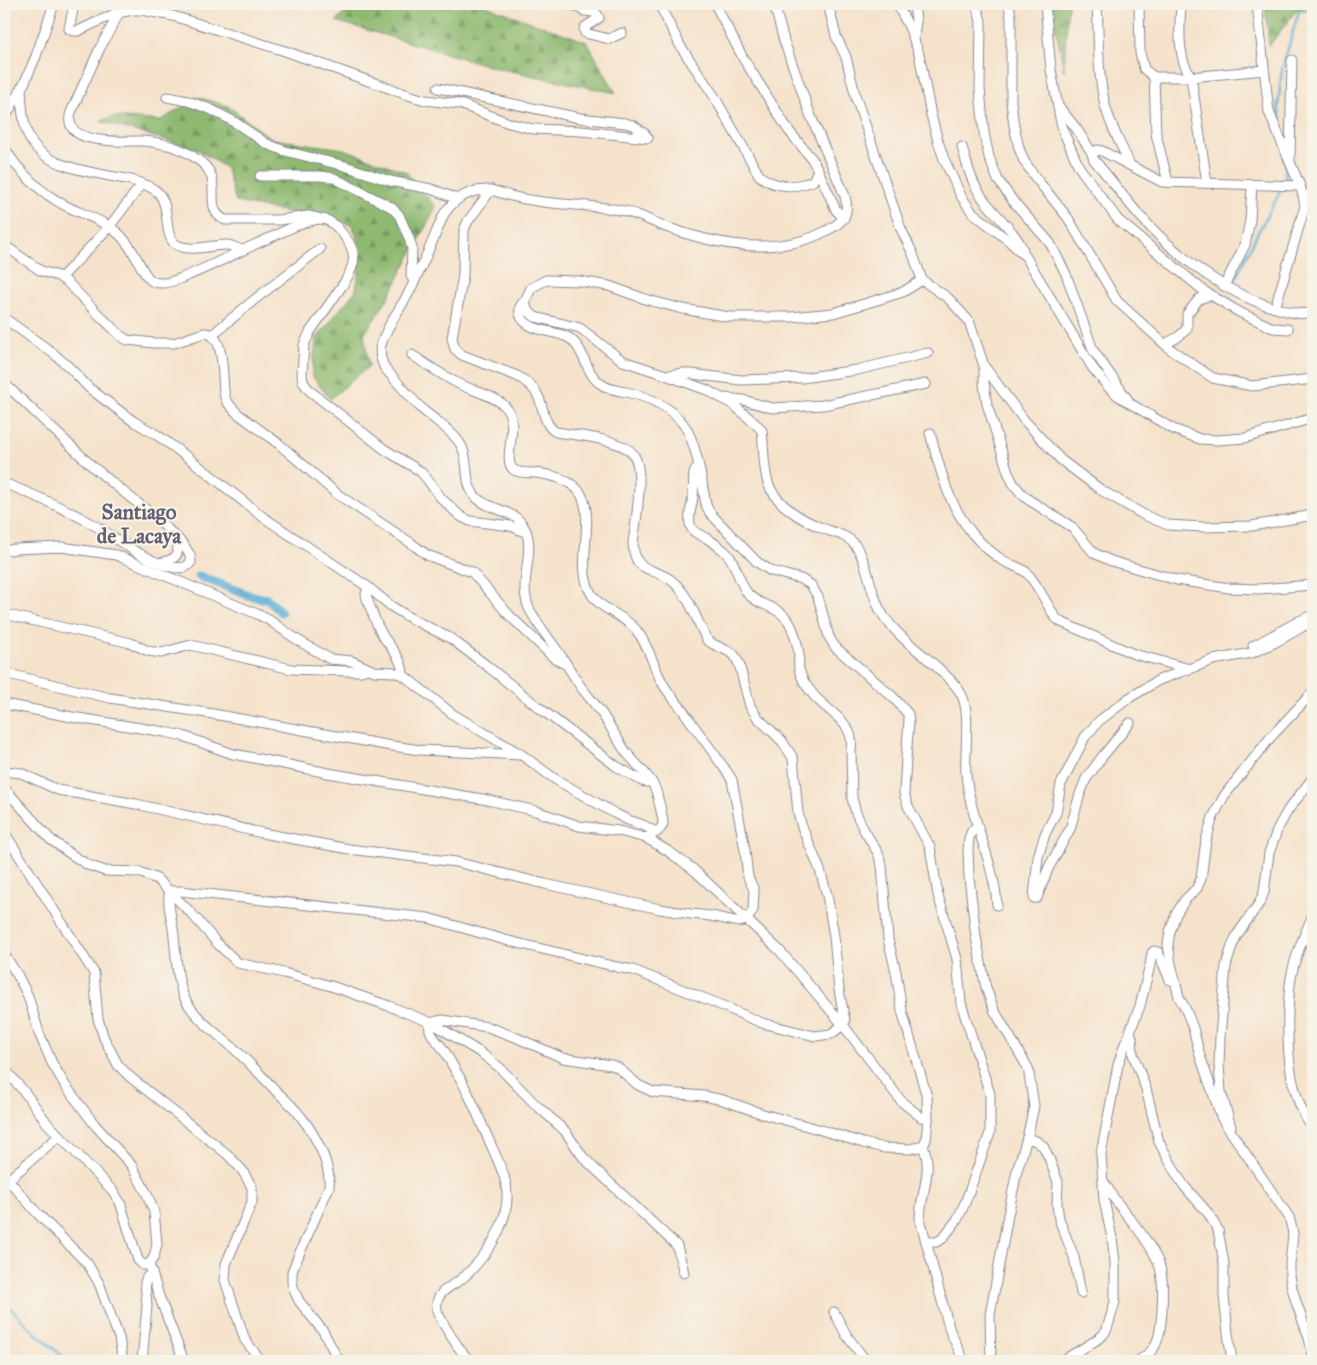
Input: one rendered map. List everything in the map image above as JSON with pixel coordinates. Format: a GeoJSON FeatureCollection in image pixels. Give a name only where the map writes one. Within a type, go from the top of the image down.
{"type":"FeatureCollection","features":[{"type":"Feature","properties":{"kind":"street"},"geometry":{"type":"LineString","coordinates":[[4,120],[36,56],[54,4]]}},
{"type":"Feature","properties":{"kind":"street"},"geometry":{"type":"LineString","coordinates":[[74,4],[69,24],[69,29],[73,32],[119,13],[142,10],[172,16],[285,51],[408,95],[425,100],[460,104],[509,123],[533,129],[581,131],[647,139],[648,137],[633,125],[625,123],[580,118],[438,88]]}},
{"type":"Feature","properties":{"kind":"street"},"geometry":{"type":"LineString","coordinates":[[573,4],[584,11],[597,14],[599,18],[584,27],[586,33],[609,39],[622,33]]}},
{"type":"Feature","properties":{"kind":"street"},"geometry":{"type":"LineString","coordinates":[[659,4],[681,47],[714,96],[759,175],[767,182],[791,186],[813,181],[818,170]]}},
{"type":"Feature","properties":{"kind":"street"},"geometry":{"type":"LineString","coordinates":[[715,4],[743,58],[789,130],[812,159],[836,210],[844,218]]}},
{"type":"Feature","properties":{"kind":"street"},"geometry":{"type":"LineString","coordinates":[[646,838],[661,829],[663,824],[656,790],[651,781],[626,752],[526,604],[524,595],[528,550],[526,531],[522,523],[513,516],[487,504],[474,495],[469,487],[460,444],[422,408],[384,367],[380,359],[380,352],[387,330],[414,280],[444,214],[458,199],[469,193],[491,190],[536,201],[620,210],[691,236],[743,245],[771,246],[809,239],[834,227],[844,218],[847,210],[845,196],[810,114],[784,41],[774,4]]}},
{"type":"Feature","properties":{"kind":"street"},"geometry":{"type":"LineString","coordinates":[[828,4],[836,36],[846,56],[856,98],[901,229],[922,280],[948,298],[969,321],[984,366],[1024,420],[1061,460],[1101,490],[1144,515],[1168,525],[1203,527],[1252,526],[1313,515]]}},
{"type":"Feature","properties":{"kind":"street"},"geometry":{"type":"LineString","coordinates":[[898,4],[919,54],[938,141],[958,190],[972,212],[1026,257]]}},
{"type":"Feature","properties":{"kind":"street"},"geometry":{"type":"LineString","coordinates":[[914,4],[916,21],[914,39]]}},
{"type":"Feature","properties":{"kind":"street"},"geometry":{"type":"LineString","coordinates":[[976,4],[981,21],[980,89],[984,133],[989,157],[998,180],[1013,201],[1050,243],[1066,274],[1093,350],[1131,404]]}},
{"type":"Feature","properties":{"kind":"street"},"geometry":{"type":"LineString","coordinates":[[1009,4],[1011,18],[1010,102],[1014,126],[1024,161],[1068,218],[1117,301],[1165,344],[1213,378],[1252,386],[1313,379]]}},
{"type":"Feature","properties":{"kind":"street"},"geometry":{"type":"LineString","coordinates":[[1045,4],[1051,70],[1064,133],[1079,167],[1118,220],[1162,258],[1210,295],[1239,312],[1273,328],[1288,329]]}},
{"type":"Feature","properties":{"kind":"street"},"geometry":{"type":"LineString","coordinates":[[1097,4],[1100,68],[1104,102],[1112,126],[1130,165]]}},
{"type":"Feature","properties":{"kind":"street"},"geometry":{"type":"LineString","coordinates":[[1139,4],[1140,54],[1144,69],[1154,77],[1191,77],[1264,70]]}},
{"type":"Feature","properties":{"kind":"street"},"geometry":{"type":"LineString","coordinates":[[1181,4],[1180,33],[1184,62],[1191,77],[1207,183]]}},
{"type":"Feature","properties":{"kind":"street"},"geometry":{"type":"LineString","coordinates":[[1257,4],[1268,112],[1300,186],[1304,206]]}},
{"type":"Feature","properties":{"kind":"street"},"geometry":{"type":"LineString","coordinates":[[119,13],[100,48],[69,116],[73,130],[83,137],[95,140],[156,143],[169,145],[184,151],[206,167],[211,175],[214,208],[219,217],[226,220],[279,220],[315,216],[331,223],[344,235],[354,257],[349,275],[306,339],[302,364],[304,382],[310,391],[365,435],[397,458],[420,471],[441,498],[460,516],[470,521],[511,526],[526,531]]}},
{"type":"Feature","properties":{"kind":"street"},"geometry":{"type":"LineString","coordinates":[[1290,164],[1292,60]]}},
{"type":"Feature","properties":{"kind":"street"},"geometry":{"type":"LineString","coordinates":[[1154,77],[1156,134],[1168,182]]}},
{"type":"Feature","properties":{"kind":"street"},"geometry":{"type":"LineString","coordinates":[[21,88],[23,112],[28,135],[40,151],[65,166],[133,180],[154,190],[165,203],[168,231],[172,242],[178,246],[187,248],[229,245],[243,250]]}},
{"type":"Feature","properties":{"kind":"street"},"geometry":{"type":"LineString","coordinates":[[167,97],[188,101],[210,109],[233,121],[267,144],[285,151],[345,166],[390,181],[431,189],[458,199]]}},
{"type":"Feature","properties":{"kind":"street"},"geometry":{"type":"LineString","coordinates":[[1057,106],[1076,128],[1092,153],[1094,160],[1134,210],[1154,232],[1189,262],[1244,297],[1292,313],[1304,314],[1313,312]]}},
{"type":"Feature","properties":{"kind":"street"},"geometry":{"type":"LineString","coordinates":[[4,147],[11,159],[24,174],[46,194],[61,203],[89,215],[109,227],[123,239],[148,277],[152,281],[159,283],[173,282],[294,227],[321,219]]}},
{"type":"Feature","properties":{"kind":"street"},"geometry":{"type":"LineString","coordinates":[[962,147],[972,180],[981,196],[1014,234],[1100,378],[1117,395],[1173,429],[1200,438],[1217,440],[1245,438],[1313,418]]}},
{"type":"Feature","properties":{"kind":"street"},"geometry":{"type":"LineString","coordinates":[[1092,153],[1095,150],[1100,150],[1162,182],[1300,186]]}},
{"type":"Feature","properties":{"kind":"street"},"geometry":{"type":"LineString","coordinates":[[260,176],[321,176],[334,178],[390,207],[399,215],[409,238],[412,248],[411,276],[414,280]]}},
{"type":"Feature","properties":{"kind":"street"},"geometry":{"type":"LineString","coordinates":[[61,278],[109,227],[142,184]]}},
{"type":"Feature","properties":{"kind":"street"},"geometry":{"type":"LineString","coordinates":[[1224,286],[1245,245],[1250,220],[1252,185]]}},
{"type":"Feature","properties":{"kind":"street"},"geometry":{"type":"LineString","coordinates":[[1276,308],[1304,206],[1313,187]]}},
{"type":"Feature","properties":{"kind":"street"},"geometry":{"type":"LineString","coordinates":[[170,891],[428,918],[505,940],[633,970],[762,1023],[816,1036],[831,1034],[843,1025],[844,1019],[834,936],[827,895],[820,870],[798,813],[793,758],[782,741],[758,718],[750,706],[735,656],[708,640],[690,602],[675,584],[636,561],[633,542],[638,498],[638,464],[633,454],[627,448],[605,440],[552,430],[547,424],[538,396],[525,381],[517,376],[458,353],[453,344],[453,333],[463,276],[464,230],[468,221],[491,190]]}},
{"type":"Feature","properties":{"kind":"street"},"geometry":{"type":"LineString","coordinates":[[4,245],[41,271],[61,278],[127,340],[165,343],[179,342],[204,333],[212,335],[218,342],[221,352],[225,397],[237,413],[278,444],[336,494],[412,543],[427,555],[472,572],[527,632],[554,658],[563,663],[565,662]]}},
{"type":"Feature","properties":{"kind":"street"},"geometry":{"type":"LineString","coordinates":[[212,335],[320,249]]}},
{"type":"Feature","properties":{"kind":"street"},"geometry":{"type":"LineString","coordinates":[[922,280],[903,292],[833,313],[791,317],[729,316],[648,300],[609,286],[579,281],[546,280],[530,288],[519,311],[522,320],[533,326],[571,339],[579,349],[598,383],[608,388],[650,400],[672,411],[685,426],[693,446],[706,505],[713,517],[757,562],[771,570],[801,579],[810,584],[818,596],[829,637],[834,648],[893,697],[908,714],[904,793],[908,806],[930,847],[938,895],[957,959],[961,1003],[990,1094],[990,1133],[965,1203],[956,1220],[942,1239],[936,1242],[926,1242]]}},
{"type":"Feature","properties":{"kind":"street"},"geometry":{"type":"LineString","coordinates":[[1165,344],[1178,337],[1187,329],[1187,314],[1199,299],[1210,295]]}},
{"type":"Feature","properties":{"kind":"street"},"geometry":{"type":"LineString","coordinates":[[525,301],[527,310],[535,316],[580,328],[623,361],[707,390],[734,405],[759,426],[762,431],[766,474],[769,484],[778,498],[785,506],[803,519],[852,541],[856,545],[878,606],[886,619],[947,676],[962,694],[967,715],[966,774],[977,826],[993,874],[997,906]]}},
{"type":"Feature","properties":{"kind":"street"},"geometry":{"type":"LineString","coordinates":[[4,318],[53,354],[89,388],[133,421],[157,435],[190,459],[263,517],[368,587],[391,606],[463,647],[616,766],[642,781],[651,781]]}},
{"type":"Feature","properties":{"kind":"street"},"geometry":{"type":"LineString","coordinates":[[669,376],[683,373],[741,380],[802,378],[857,370],[928,353]]}},
{"type":"Feature","properties":{"kind":"street"},"geometry":{"type":"LineString","coordinates":[[412,355],[458,384],[484,394],[505,406],[513,423],[509,457],[512,468],[516,471],[562,479],[570,483],[582,496],[586,517],[586,572],[591,594],[605,608],[636,630],[644,642],[662,682],[715,756],[728,771],[732,780],[748,877],[754,890],[753,910],[748,920]]}},
{"type":"Feature","properties":{"kind":"street"},"geometry":{"type":"LineString","coordinates":[[984,366],[987,404],[1008,472],[1013,482],[1029,500],[1072,527],[1094,553],[1111,561],[1177,580],[1229,588],[1259,589],[1313,585]]}},
{"type":"Feature","properties":{"kind":"street"},"geometry":{"type":"LineString","coordinates":[[4,383],[92,466],[152,514],[178,539],[190,555],[190,563],[186,567],[180,568],[166,566],[137,552],[93,524],[28,492],[4,483]]}},
{"type":"Feature","properties":{"kind":"street"},"geometry":{"type":"LineString","coordinates":[[718,396],[743,400],[772,408],[823,405],[926,384]]}},
{"type":"Feature","properties":{"kind":"street"},"geometry":{"type":"LineString","coordinates":[[930,434],[946,489],[953,505],[967,527],[982,544],[1002,560],[1025,572],[1031,578],[1055,617],[1061,622],[1134,654],[1190,669]]}},
{"type":"Feature","properties":{"kind":"street"},"geometry":{"type":"LineString","coordinates":[[470,1361],[462,1354],[441,1319],[437,1310],[437,1303],[440,1296],[478,1262],[492,1244],[506,1209],[507,1195],[505,1179],[500,1164],[467,1091],[443,1049],[432,1036],[430,1026],[437,1020],[488,1027],[563,1058],[611,1065],[638,1085],[653,1092],[704,1096],[723,1100],[763,1114],[884,1148],[917,1148],[923,1146],[926,1140],[928,1119],[927,1097],[902,1011],[896,972],[888,939],[882,866],[878,853],[856,813],[852,798],[852,742],[850,732],[842,721],[817,699],[804,681],[799,668],[799,654],[793,632],[786,618],[774,608],[759,602],[749,595],[733,562],[727,554],[705,537],[694,532],[690,517],[694,471],[698,467]]}},
{"type":"Feature","properties":{"kind":"street"},"geometry":{"type":"LineString","coordinates":[[160,563],[171,560],[177,555],[179,548],[178,539]]}},
{"type":"Feature","properties":{"kind":"street"},"geometry":{"type":"LineString","coordinates":[[4,550],[60,547],[116,555],[257,614],[330,659],[352,661],[368,669],[403,675],[454,715],[522,755],[555,779],[614,813],[656,832]]}},
{"type":"Feature","properties":{"kind":"street"},"geometry":{"type":"LineString","coordinates":[[134,561],[137,552]]}},
{"type":"Feature","properties":{"kind":"street"},"geometry":{"type":"LineString","coordinates":[[368,587],[366,594],[371,608],[383,636],[402,666],[403,675]]}},
{"type":"Feature","properties":{"kind":"street"},"geometry":{"type":"LineString","coordinates":[[4,614],[131,643],[148,651],[161,653],[190,645],[291,669],[362,671],[368,669]]}},
{"type":"Feature","properties":{"kind":"street"},"geometry":{"type":"LineString","coordinates":[[1239,656],[1240,652],[1313,615]]}},
{"type":"Feature","properties":{"kind":"street"},"geometry":{"type":"LineString","coordinates":[[1130,723],[1102,756],[1086,779],[1070,829],[1048,869],[1035,899],[1034,886],[1038,857],[1045,834],[1056,813],[1063,778],[1084,737],[1099,721],[1129,698],[1159,680],[1213,660],[1252,653],[1313,622]]}},
{"type":"Feature","properties":{"kind":"street"},"geometry":{"type":"LineString","coordinates":[[4,673],[110,698],[213,714],[386,745],[420,750],[522,755]]}},
{"type":"Feature","properties":{"kind":"street"},"geometry":{"type":"LineString","coordinates":[[1313,692],[1270,738],[1236,778],[1224,796],[1213,817],[1206,840],[1201,879],[1197,888],[1185,900],[1176,914],[1168,944],[1179,997],[1193,1028],[1200,1056],[1222,1119],[1289,1217],[1294,1233],[1290,1265],[1292,1288],[1313,1355]]}},
{"type":"Feature","properties":{"kind":"street"},"geometry":{"type":"LineString","coordinates":[[4,704],[164,732],[183,736],[249,758],[488,800],[536,811],[579,826],[619,831],[646,838],[694,870],[780,951],[843,1025],[902,1102],[921,1117],[928,1119]]}},
{"type":"Feature","properties":{"kind":"street"},"geometry":{"type":"LineString","coordinates":[[4,772],[21,773],[58,790],[136,804],[262,833],[349,849],[449,861],[660,909],[739,922],[748,920]]}},
{"type":"Feature","properties":{"kind":"street"},"geometry":{"type":"LineString","coordinates":[[1232,1134],[1222,1092],[1219,1066],[1226,966],[1237,935],[1260,902],[1264,892],[1269,853],[1278,828],[1288,810],[1313,778]]}},
{"type":"Feature","properties":{"kind":"street"},"geometry":{"type":"LineString","coordinates":[[4,788],[50,839],[88,865],[105,871],[139,872],[157,879],[238,963],[331,986],[388,1006],[432,1023],[481,1052],[499,1066],[534,1104],[565,1131],[593,1168],[677,1246],[684,1273]]}},
{"type":"Feature","properties":{"kind":"street"},"geometry":{"type":"LineString","coordinates":[[977,826],[969,838],[968,850],[976,937],[986,988],[990,1001],[1028,1068],[1034,1106],[1017,1171],[990,1315],[991,1361]]}},
{"type":"Feature","properties":{"kind":"street"},"geometry":{"type":"LineString","coordinates":[[4,832],[94,973],[98,1019],[104,1038],[118,1064],[130,1077],[228,1154],[242,1170],[252,1187],[252,1202],[226,1264],[225,1280],[246,1340],[261,1361]]}},
{"type":"Feature","properties":{"kind":"street"},"geometry":{"type":"LineString","coordinates":[[170,891],[169,904],[184,998],[206,1024],[238,1052],[302,1117],[328,1166],[329,1187],[292,1272],[292,1282],[299,1301],[324,1331],[339,1361]]}},
{"type":"Feature","properties":{"kind":"street"},"geometry":{"type":"LineString","coordinates":[[1313,915],[1292,971],[1289,987],[1288,1018],[1289,1058],[1294,1082],[1300,1108],[1313,1129]]}},
{"type":"Feature","properties":{"kind":"street"},"geometry":{"type":"LineString","coordinates":[[1062,1361],[1103,1335],[1107,1329],[1115,1302],[1115,1262],[1104,1200],[1101,1154],[1118,1065],[1140,1006],[1154,950],[1158,952],[1173,988],[1177,988]]}},
{"type":"Feature","properties":{"kind":"street"},"geometry":{"type":"LineString","coordinates":[[4,954],[28,996],[39,1034],[52,1063],[65,1085],[95,1125],[132,1166],[154,1212],[157,1244],[145,1282],[147,1306],[142,1361]]}},
{"type":"Feature","properties":{"kind":"street"},"geometry":{"type":"LineString","coordinates":[[1130,1032],[1133,1054],[1146,1089],[1159,1142],[1185,1187],[1208,1213],[1218,1230],[1224,1263],[1224,1296],[1232,1361]]}},
{"type":"Feature","properties":{"kind":"street"},"geometry":{"type":"LineString","coordinates":[[4,1068],[26,1094],[46,1123],[112,1190],[120,1202],[138,1260],[150,1268],[184,1361]]}},
{"type":"Feature","properties":{"kind":"street"},"geometry":{"type":"LineString","coordinates":[[59,1136],[6,1177],[91,1270],[99,1283],[119,1338],[123,1361]]}},
{"type":"Feature","properties":{"kind":"street"},"geometry":{"type":"LineString","coordinates":[[1027,1138],[1043,1146],[1058,1182],[1057,1204],[1059,1220],[1074,1256],[1081,1293]]}},
{"type":"Feature","properties":{"kind":"street"},"geometry":{"type":"LineString","coordinates":[[923,1146],[926,1152],[927,1174],[920,1219],[950,1331],[964,1361]]}},
{"type":"Feature","properties":{"kind":"street"},"geometry":{"type":"LineString","coordinates":[[1103,1181],[1151,1248],[1159,1264],[1163,1280],[1158,1340],[1150,1352],[1138,1361]]}},
{"type":"Feature","properties":{"kind":"street"},"geometry":{"type":"LineString","coordinates":[[834,1312],[847,1336],[866,1361]]}},
{"type":"Feature","properties":{"kind":"green space"},"geometry":{"type":"Polygon","coordinates":[[[356,4],[392,6],[481,4],[587,42],[616,93],[496,68],[336,21],[356,4]]]}},
{"type":"Feature","properties":{"kind":"green space"},"geometry":{"type":"Polygon","coordinates":[[[1051,4],[1068,4],[1064,71],[1053,13],[1051,4]]]}},
{"type":"Feature","properties":{"kind":"green space"},"geometry":{"type":"Polygon","coordinates":[[[1265,4],[1313,4],[1313,10],[1295,12],[1269,46],[1265,4]]]}},
{"type":"Feature","properties":{"kind":"green space"},"geometry":{"type":"Polygon","coordinates":[[[198,97],[228,106],[272,139],[344,149],[406,172],[436,207],[388,298],[364,335],[369,366],[330,399],[312,376],[316,339],[356,290],[362,251],[352,225],[236,202],[226,168],[197,149],[99,121],[115,117],[160,121],[198,97]]]}},
{"type":"Feature","properties":{"kind":"waterway"},"geometry":{"type":"LineString","coordinates":[[1281,122],[1278,107],[1282,69],[1301,4]]}},
{"type":"Feature","properties":{"kind":"waterway"},"geometry":{"type":"LineString","coordinates":[[1284,155],[1286,181]]}},
{"type":"Feature","properties":{"kind":"waterway"},"geometry":{"type":"LineString","coordinates":[[1233,284],[1280,192]]}},
{"type":"Feature","properties":{"kind":"waterway"},"geometry":{"type":"LineString","coordinates":[[199,576],[248,595],[267,599],[281,612]]}},
{"type":"Feature","properties":{"kind":"waterway"},"geometry":{"type":"LineString","coordinates":[[4,1301],[31,1329],[68,1361]]}},
{"type":"Feature","properties":{"kind":"district","name":"Santiago de Lacaya"},"geometry":{"type":"Point","coordinates":[139,524]}}]}
